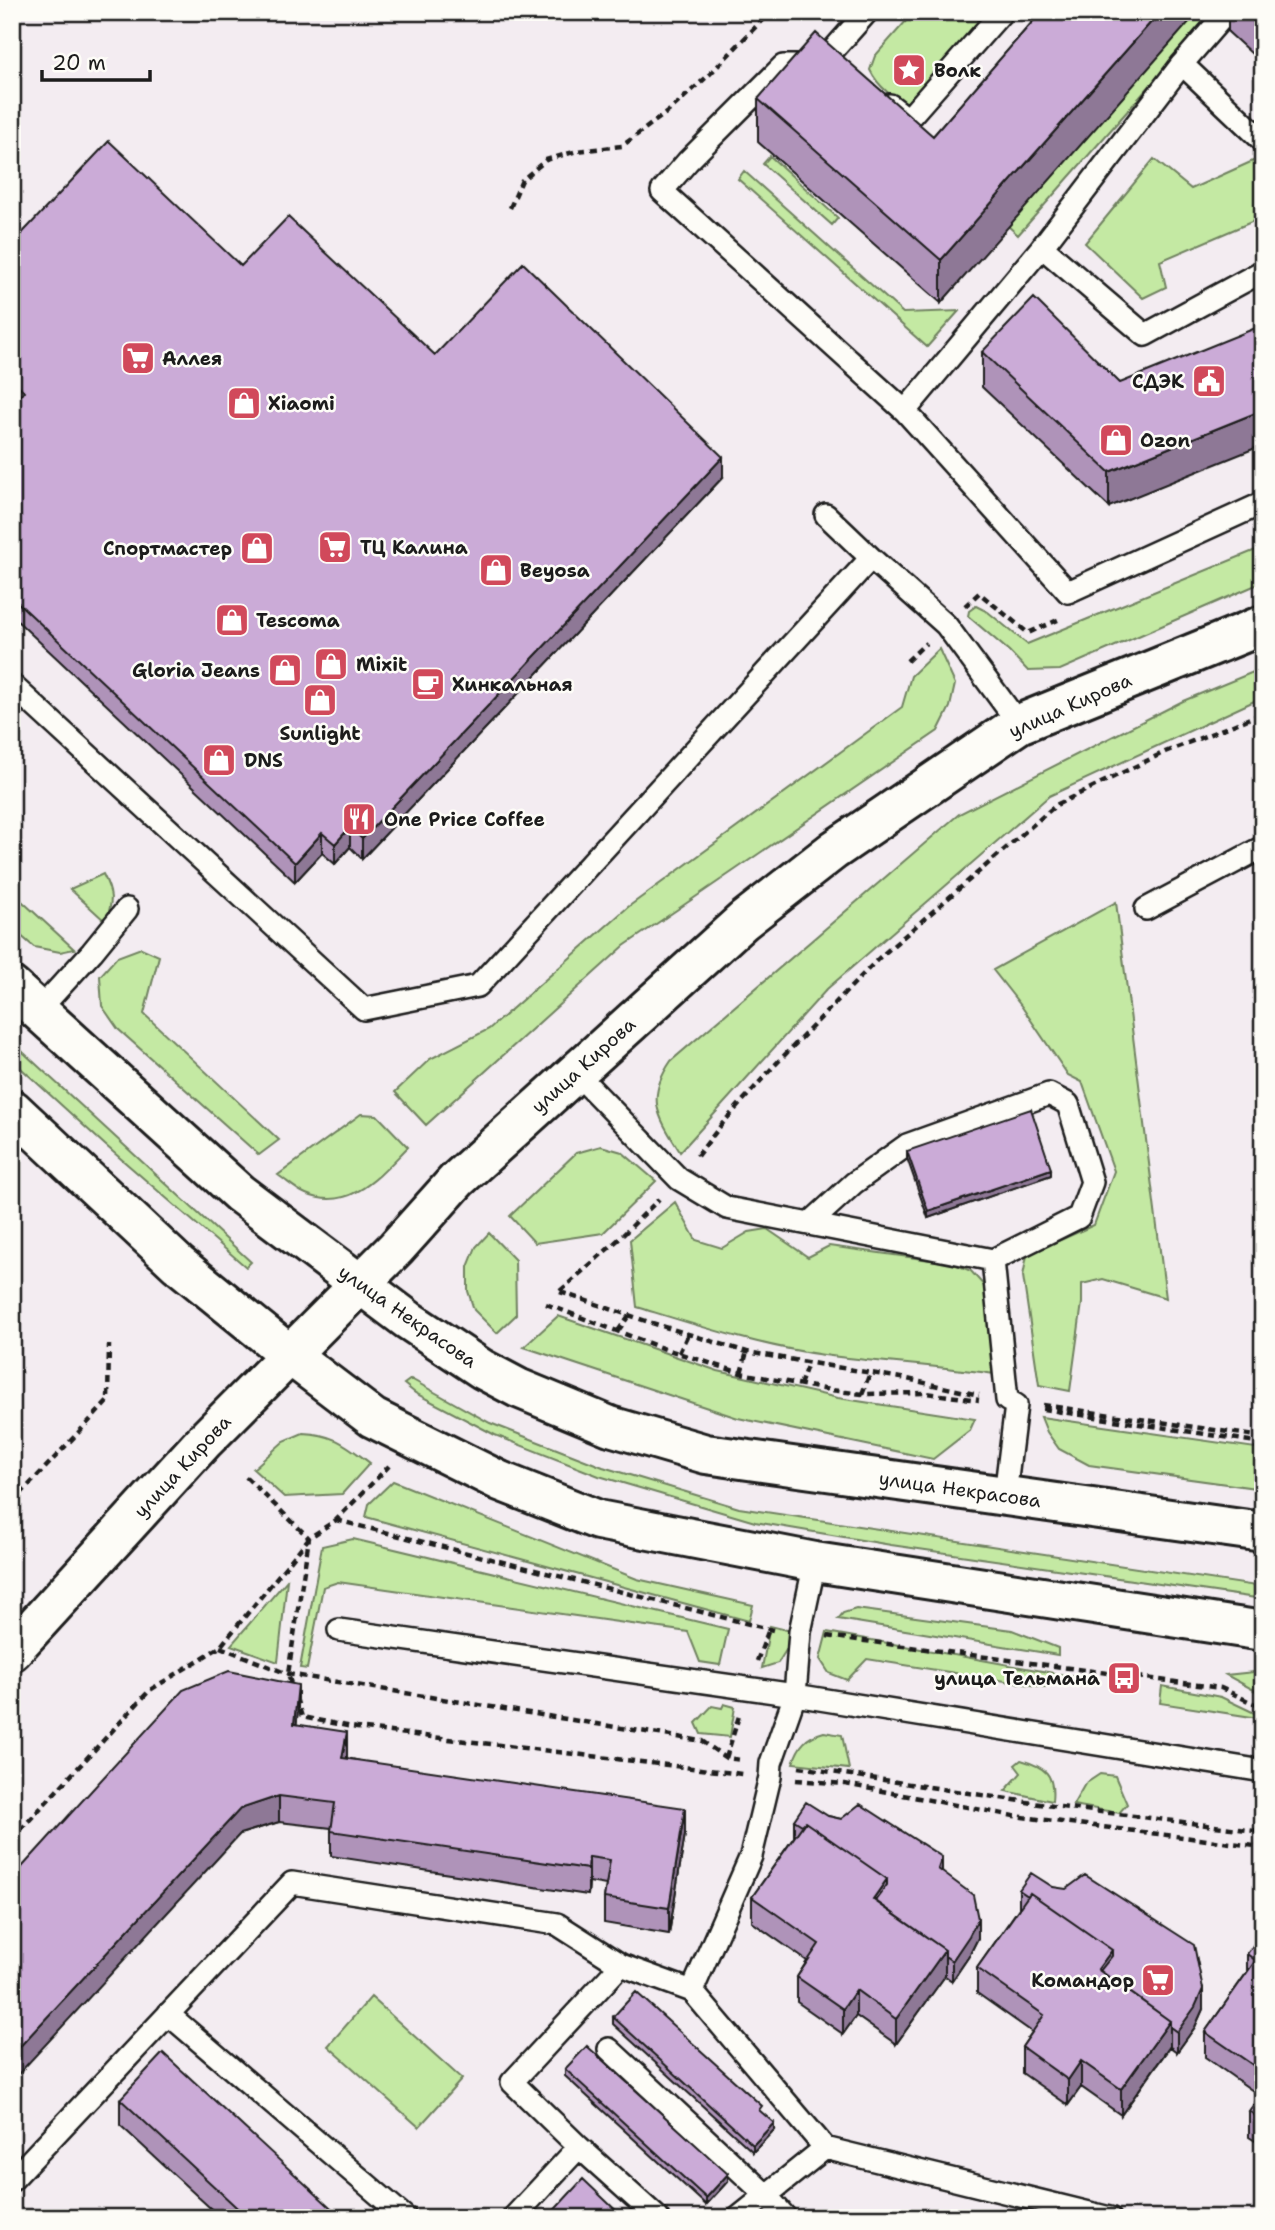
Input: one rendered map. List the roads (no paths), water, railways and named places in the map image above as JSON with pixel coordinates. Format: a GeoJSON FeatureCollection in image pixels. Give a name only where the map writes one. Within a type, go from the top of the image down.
{"type":"FeatureCollection","features":[{"type":"Feature","properties":{"kind":"main road","name":"улица Кирова"},"geometry":{"type":"LineString","coordinates":[[12,1651],[205,1440],[396,1248],[457,1180],[743,921],[834,850],[1019,724],[1263,625]]}},
{"type":"Feature","properties":{"kind":"main road","name":"улица Некрасова"},"geometry":{"type":"LineString","coordinates":[[25,999],[239,1193],[408,1320],[482,1369],[518,1388],[610,1426],[706,1454],[1263,1532]]}},
{"type":"Feature","properties":{"kind":"main road"},"geometry":{"type":"LineString","coordinates":[[12,1109],[178,1264],[373,1418],[500,1481],[598,1520],[814,1562],[1263,1631]]}},
{"type":"Feature","properties":{"kind":"lane"},"geometry":{"type":"LineString","coordinates":[[867,12],[827,57],[804,66],[783,66],[688,161],[662,191],[905,411],[1068,592],[1263,503]]}},
{"type":"Feature","properties":{"kind":"lane"},"geometry":{"type":"LineString","coordinates":[[877,96],[908,119],[1002,12]]}},
{"type":"Feature","properties":{"kind":"lane"},"geometry":{"type":"LineString","coordinates":[[905,411],[1042,247],[1182,64],[1227,12]]}},
{"type":"Feature","properties":{"kind":"lane"},"geometry":{"type":"LineString","coordinates":[[827,57],[847,73]]}},
{"type":"Feature","properties":{"kind":"lane"},"geometry":{"type":"LineString","coordinates":[[1182,64],[1263,141]]}},
{"type":"Feature","properties":{"kind":"lane"},"geometry":{"type":"LineString","coordinates":[[1042,247],[1145,335],[1263,271]]}},
{"type":"Feature","properties":{"kind":"lane"},"geometry":{"type":"LineString","coordinates":[[827,515],[946,625],[1019,724]]}},
{"type":"Feature","properties":{"kind":"lane"},"geometry":{"type":"LineString","coordinates":[[12,685],[364,1009],[478,986],[871,558]]}},
{"type":"Feature","properties":{"kind":"lane"},"geometry":{"type":"LineString","coordinates":[[1146,909],[1263,847]]}},
{"type":"Feature","properties":{"kind":"lane"},"geometry":{"type":"LineString","coordinates":[[25,999],[92,952],[127,909]]}},
{"type":"Feature","properties":{"kind":"lane"},"geometry":{"type":"LineString","coordinates":[[575,1072],[680,1179],[727,1208],[993,1260],[1079,1217],[1092,1182],[1068,1104],[1049,1094],[907,1145],[854,1183],[809,1224]]}},
{"type":"Feature","properties":{"kind":"lane"},"geometry":{"type":"LineString","coordinates":[[993,1260],[1007,1400],[1016,1405],[1005,1495]]}},
{"type":"Feature","properties":{"kind":"lane"},"geometry":{"type":"LineString","coordinates":[[692,1991],[751,1856],[771,1763],[795,1695],[800,1632],[814,1562]]}},
{"type":"Feature","properties":{"kind":"lane"},"geometry":{"type":"LineString","coordinates":[[339,1630],[795,1695],[1263,1771]]}},
{"type":"Feature","properties":{"kind":"lane"},"geometry":{"type":"LineString","coordinates":[[12,2180],[292,1883],[557,1924],[621,1965],[692,1991],[825,2148],[1110,2218]]}},
{"type":"Feature","properties":{"kind":"lane"},"geometry":{"type":"LineString","coordinates":[[621,1965],[512,2082],[658,2218]]}},
{"type":"Feature","properties":{"kind":"lane"},"geometry":{"type":"LineString","coordinates":[[168,2014],[406,2218]]}},
{"type":"Feature","properties":{"kind":"lane"},"geometry":{"type":"LineString","coordinates":[[609,2049],[766,2195],[786,2218]]}},
{"type":"Feature","properties":{"kind":"lane"},"geometry":{"type":"LineString","coordinates":[[513,2218],[579,2147]]}},
{"type":"Feature","properties":{"kind":"lane"},"geometry":{"type":"LineString","coordinates":[[737,2218],[825,2148]]}},
{"type":"Feature","properties":{"kind":"place","name":"Волк"},"geometry":{"type":"Point","coordinates":[909,70]}},
{"type":"Feature","properties":{"kind":"place","name":"Аллея"},"geometry":{"type":"Point","coordinates":[138,358]}},
{"type":"Feature","properties":{"kind":"place","name":"СДЭК"},"geometry":{"type":"Point","coordinates":[1209,381]}},
{"type":"Feature","properties":{"kind":"place","name":"Xiaomi"},"geometry":{"type":"Point","coordinates":[244,403]}},
{"type":"Feature","properties":{"kind":"place","name":"Ozon"},"geometry":{"type":"Point","coordinates":[1116,440]}},
{"type":"Feature","properties":{"kind":"place","name":"ТЦ Калина"},"geometry":{"type":"Point","coordinates":[335,547]}},
{"type":"Feature","properties":{"kind":"place","name":"Спортмастер"},"geometry":{"type":"Point","coordinates":[257,548]}},
{"type":"Feature","properties":{"kind":"place","name":"Beyosa"},"geometry":{"type":"Point","coordinates":[496,570]}},
{"type":"Feature","properties":{"kind":"place","name":"Tescoma"},"geometry":{"type":"Point","coordinates":[232,620]}},
{"type":"Feature","properties":{"kind":"place","name":"Mixit"},"geometry":{"type":"Point","coordinates":[331,664]}},
{"type":"Feature","properties":{"kind":"place","name":"Gloria Jeans"},"geometry":{"type":"Point","coordinates":[285,670]}},
{"type":"Feature","properties":{"kind":"place","name":"Хинкальная"},"geometry":{"type":"Point","coordinates":[428,684]}},
{"type":"Feature","properties":{"kind":"place","name":"Sunlight"},"geometry":{"type":"Point","coordinates":[320,700]}},
{"type":"Feature","properties":{"kind":"place","name":"DNS"},"geometry":{"type":"Point","coordinates":[219,760]}},
{"type":"Feature","properties":{"kind":"place","name":"One Price Coffee"},"geometry":{"type":"Point","coordinates":[359,819]}},
{"type":"Feature","properties":{"kind":"place","name":"улица Тельмана"},"geometry":{"type":"Point","coordinates":[1124,1678]}},
{"type":"Feature","properties":{"kind":"place","name":"Командор"},"geometry":{"type":"Point","coordinates":[1158,1980]}}]}
